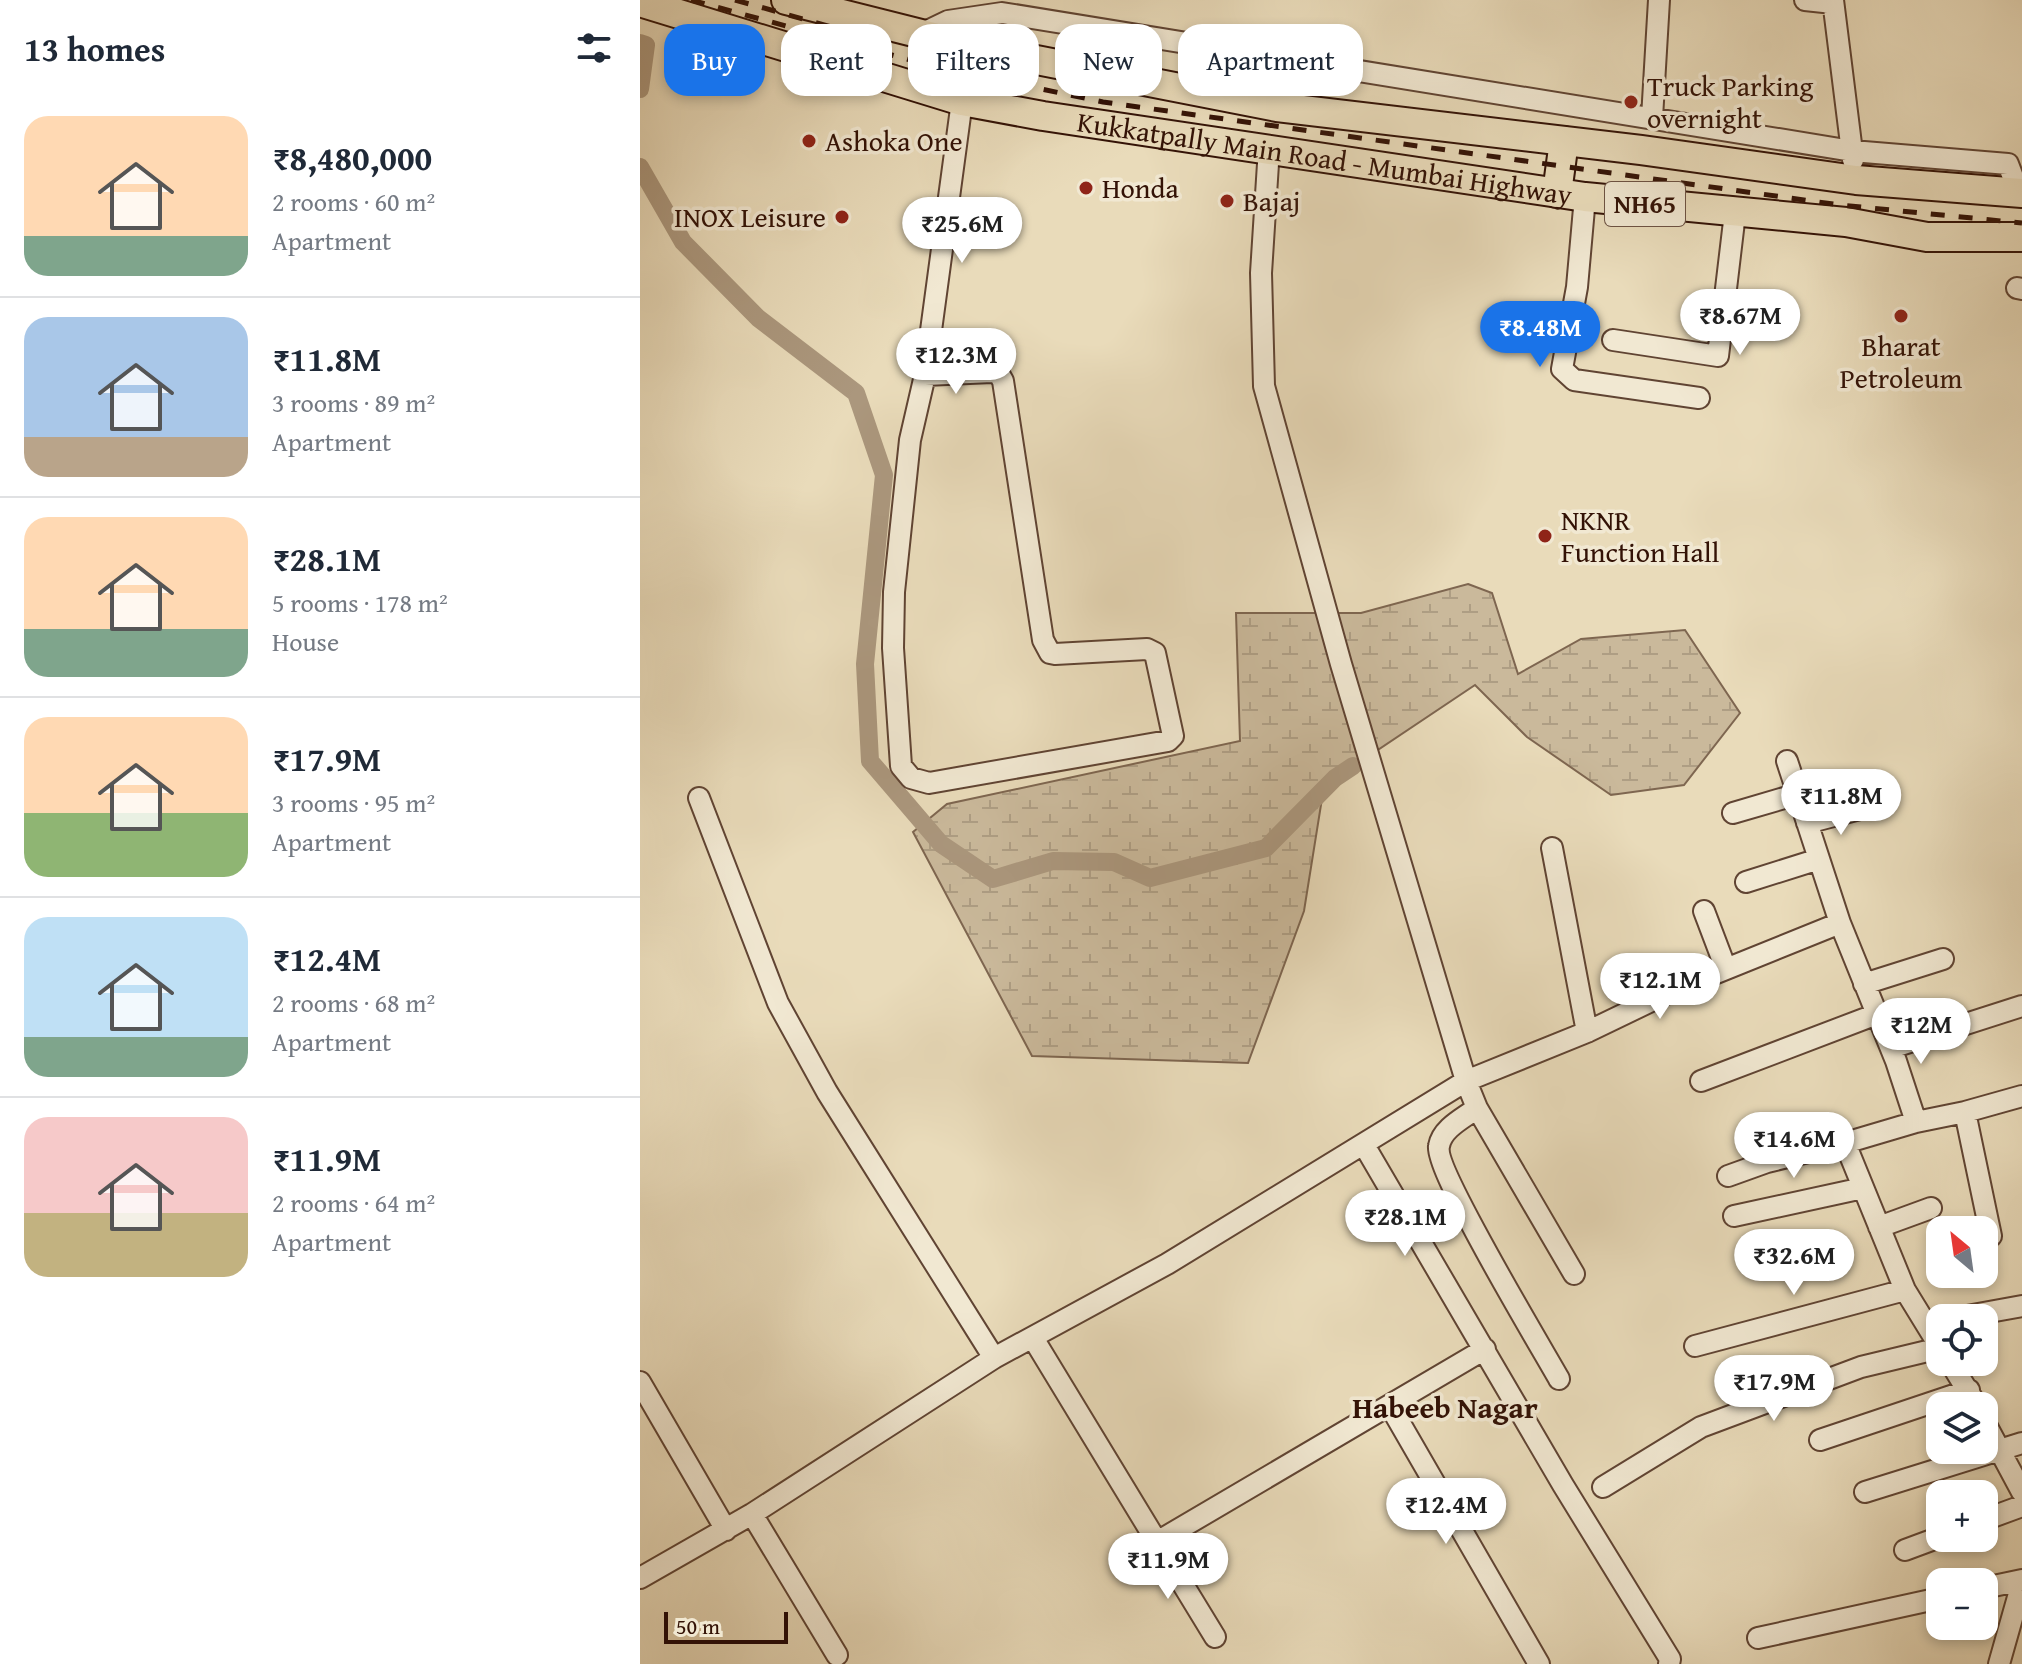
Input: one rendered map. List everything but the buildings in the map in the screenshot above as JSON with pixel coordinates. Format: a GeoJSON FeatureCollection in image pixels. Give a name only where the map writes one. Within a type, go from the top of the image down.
{"type":"FeatureCollection","features":[{"type":"Feature","properties":{"kind":"highway","name":"Kukkatpally Main Road - Mumbai Highway"},"geometry":{"type":"LineString","coordinates":[[786,0],[908,29]]}},
{"type":"Feature","properties":{"kind":"highway","name":"Kukkatpally Main Road - Mumbai Highway"},"geometry":{"type":"LineString","coordinates":[[640,2],[962,101],[1053,117],[1585,197],[1846,222],[1927,237],[2022,237]]}},
{"type":"Feature","properties":{"kind":"highway","name":"Kukkatpally Main Road - Mumbai Highway"},"geometry":{"type":"LineString","coordinates":[[1039,61],[1277,107],[1856,180],[2021,193]]}},
{"type":"Feature","properties":{"kind":"highway"},"geometry":{"type":"LineString","coordinates":[[1557,193],[1564,141]]}},
{"type":"Feature","properties":{"kind":"street"},"geometry":{"type":"LineString","coordinates":[[1652,118],[1659,0]]}},
{"type":"Feature","properties":{"kind":"street"},"geometry":{"type":"LineString","coordinates":[[1805,0],[1833,1],[1856,180]]}},
{"type":"Feature","properties":{"kind":"street"},"geometry":{"type":"LineString","coordinates":[[942,24],[1002,7],[1852,151],[2008,164],[2021,193]]}},
{"type":"Feature","properties":{"kind":"street"},"geometry":{"type":"LineString","coordinates":[[925,375],[999,374],[1003,381],[1043,640],[1050,653],[1055,654],[1147,649],[1155,653],[1173,736],[1168,741],[929,783],[911,778],[901,766],[893,648],[894,592],[910,440],[925,375],[962,101]]}},
{"type":"Feature","properties":{"kind":"street"},"geometry":{"type":"LineString","coordinates":[[1269,148],[1261,273],[1264,386],[1341,664],[1466,1081],[1477,1108],[1574,1274]]}},
{"type":"Feature","properties":{"kind":"street"},"geometry":{"type":"LineString","coordinates":[[1585,197],[1577,287],[1562,369],[1574,380],[1699,398]]}},
{"type":"Feature","properties":{"kind":"street"},"geometry":{"type":"LineString","coordinates":[[1613,340],[1718,356],[1735,213]]}},
{"type":"Feature","properties":{"kind":"street"},"geometry":{"type":"LineString","coordinates":[[1787,761],[1840,923],[1891,1048],[1916,1122]]}},
{"type":"Feature","properties":{"kind":"street"},"geometry":{"type":"LineString","coordinates":[[1733,813],[1798,794]]}},
{"type":"Feature","properties":{"kind":"street"},"geometry":{"type":"LineString","coordinates":[[699,798],[778,1003],[827,1092],[994,1358]]}},
{"type":"Feature","properties":{"kind":"street"},"geometry":{"type":"LineString","coordinates":[[1807,823],[1864,808]]}},
{"type":"Feature","properties":{"kind":"street"},"geometry":{"type":"LineString","coordinates":[[1552,848],[1587,1032]]}},
{"type":"Feature","properties":{"kind":"street"},"geometry":{"type":"LineString","coordinates":[[1746,882],[1819,859]]}},
{"type":"Feature","properties":{"kind":"street"},"geometry":{"type":"LineString","coordinates":[[1704,911],[1726,969]]}},
{"type":"Feature","properties":{"kind":"street"},"geometry":{"type":"LineString","coordinates":[[640,1578],[752,1514],[994,1358],[1167,1264],[1466,1081],[1587,1032],[1674,990],[1840,923]]}},
{"type":"Feature","properties":{"kind":"street"},"geometry":{"type":"LineString","coordinates":[[1864,984],[1943,959]]}},
{"type":"Feature","properties":{"kind":"street"},"geometry":{"type":"LineString","coordinates":[[1891,1048],[2022,1006]]}},
{"type":"Feature","properties":{"kind":"street"},"geometry":{"type":"LineString","coordinates":[[1701,1081],[1877,1014]]}},
{"type":"Feature","properties":{"kind":"street"},"geometry":{"type":"LineString","coordinates":[[1728,1176],[1767,1162],[2022,1096]]}},
{"type":"Feature","properties":{"kind":"street"},"geometry":{"type":"LineString","coordinates":[[1477,1108],[1450,1127],[1439,1144],[1444,1171],[1559,1379]]}},
{"type":"Feature","properties":{"kind":"street"},"geometry":{"type":"LineString","coordinates":[[1965,1112],[1987,1216]]}},
{"type":"Feature","properties":{"kind":"street"},"geometry":{"type":"LineString","coordinates":[[1845,1143],[1905,1290],[1926,1315]]}},
{"type":"Feature","properties":{"kind":"street"},"geometry":{"type":"LineString","coordinates":[[1364,1145],[1563,1485],[1651,1624],[1670,1659],[1669,1664]]}},
{"type":"Feature","properties":{"kind":"street"},"geometry":{"type":"LineString","coordinates":[[1734,1216],[1863,1188]]}},
{"type":"Feature","properties":{"kind":"street"},"geometry":{"type":"LineString","coordinates":[[1879,1227],[1931,1208]]}},
{"type":"Feature","properties":{"kind":"street"},"geometry":{"type":"LineString","coordinates":[[1695,1346],[1905,1290]]}},
{"type":"Feature","properties":{"kind":"street"},"geometry":{"type":"LineString","coordinates":[[1998,1310],[2022,1306]]}},
{"type":"Feature","properties":{"kind":"street"},"geometry":{"type":"LineString","coordinates":[[1033,1338],[1215,1637]]}},
{"type":"Feature","properties":{"kind":"street"},"geometry":{"type":"LineString","coordinates":[[1157,1542],[1485,1349]]}},
{"type":"Feature","properties":{"kind":"street"},"geometry":{"type":"LineString","coordinates":[[1603,1487],[1701,1427],[1861,1367],[1926,1351]]}},
{"type":"Feature","properties":{"kind":"street"},"geometry":{"type":"LineString","coordinates":[[640,1382],[726,1530]]}},
{"type":"Feature","properties":{"kind":"street"},"geometry":{"type":"LineString","coordinates":[[1390,1406],[1539,1664]]}},
{"type":"Feature","properties":{"kind":"street"},"geometry":{"type":"LineString","coordinates":[[1820,1440],[1926,1411]]}},
{"type":"Feature","properties":{"kind":"street"},"geometry":{"type":"LineString","coordinates":[[2022,1443],[1998,1450],[2022,1492]]}},
{"type":"Feature","properties":{"kind":"street"},"geometry":{"type":"LineString","coordinates":[[1865,1492],[1954,1464]]}},
{"type":"Feature","properties":{"kind":"street"},"geometry":{"type":"LineString","coordinates":[[1998,1515],[2022,1506]]}},
{"type":"Feature","properties":{"kind":"street"},"geometry":{"type":"LineString","coordinates":[[752,1514],[837,1655]]}},
{"type":"Feature","properties":{"kind":"street"},"geometry":{"type":"LineString","coordinates":[[1905,1550],[1926,1542]]}},
{"type":"Feature","properties":{"kind":"street"},"geometry":{"type":"LineString","coordinates":[[1998,1586],[2022,1582],[1999,1664]]}},
{"type":"Feature","properties":{"kind":"street"},"geometry":{"type":"LineString","coordinates":[[1758,1638],[1926,1601]]}},
{"type":"Feature","properties":{"kind":"green space"},"geometry":{"type":"Polygon","coordinates":[[[1468,584],[1492,593],[1518,674],[1581,639],[1685,630],[1740,713],[1684,785],[1611,795],[1527,737],[1475,685],[1324,786],[1304,911],[1248,1063],[1032,1056],[913,832],[947,804],[1240,741],[1236,613],[1361,613],[1468,584]]]}},
{"type":"Feature","properties":{"kind":"waterway"},"geometry":{"type":"LineString","coordinates":[[640,43],[646,45],[640,89]]}},
{"type":"Feature","properties":{"kind":"waterway"},"geometry":{"type":"LineString","coordinates":[[640,167],[683,242],[758,318],[856,393],[884,475],[865,664],[870,761],[941,844],[993,879],[1053,861],[1114,862],[1150,878],[1266,848],[1335,778],[1353,766]]}},
{"type":"Feature","properties":{"kind":"railway"},"geometry":{"type":"LineString","coordinates":[[691,0],[932,66],[1103,102],[1840,205],[2022,223]]}},
{"type":"Feature","properties":{"kind":"railway"},"geometry":{"type":"LineString","coordinates":[[735,0],[821,24]]}},
{"type":"Feature","properties":{"kind":"place","name":"Truck Parking overnight"},"geometry":{"type":"Point","coordinates":[1631,102]}},
{"type":"Feature","properties":{"kind":"place","name":"Ashoka One"},"geometry":{"type":"Point","coordinates":[809,141]}},
{"type":"Feature","properties":{"kind":"place","name":"Honda"},"geometry":{"type":"Point","coordinates":[1086,188]}},
{"type":"Feature","properties":{"kind":"place","name":"Bajaj"},"geometry":{"type":"Point","coordinates":[1227,201]}},
{"type":"Feature","properties":{"kind":"place","name":"INOX Leisure"},"geometry":{"type":"Point","coordinates":[842,217]}},
{"type":"Feature","properties":{"kind":"place","name":"Bharat Petroleum"},"geometry":{"type":"Point","coordinates":[1901,316]}},
{"type":"Feature","properties":{"kind":"place","name":"NKNR Function Hall"},"geometry":{"type":"Point","coordinates":[1545,536]}},
{"type":"Feature","properties":{"kind":"district","name":"Habeeb Nagar"},"geometry":{"type":"Point","coordinates":[1445,1408]}}]}
